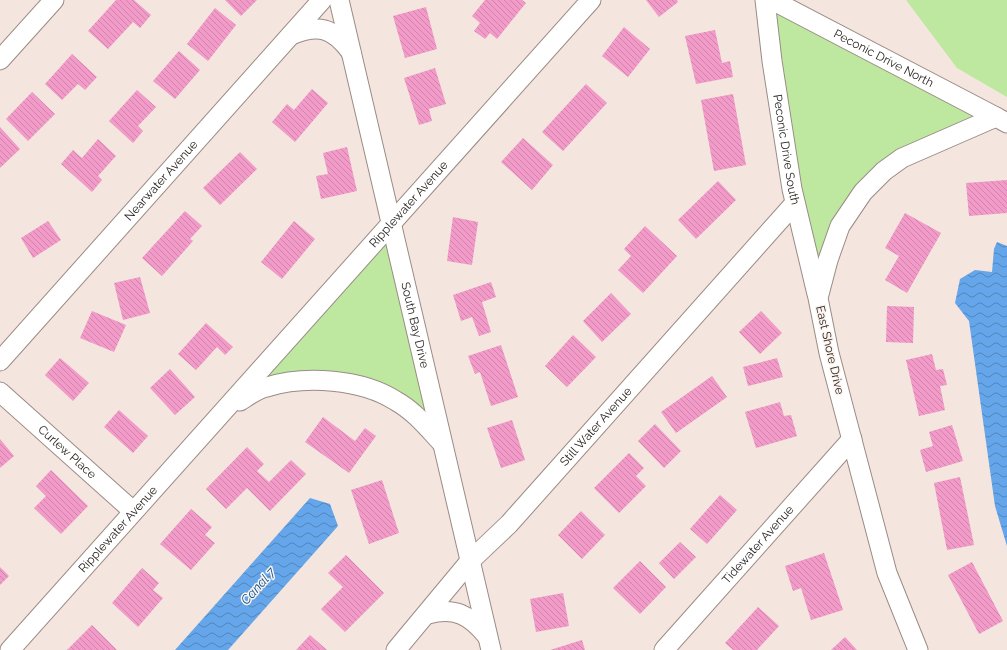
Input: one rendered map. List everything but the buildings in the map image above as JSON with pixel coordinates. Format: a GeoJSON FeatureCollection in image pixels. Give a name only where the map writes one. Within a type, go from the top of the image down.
{"type":"FeatureCollection","features":[{"type":"Feature","properties":{"kind":"street"},"geometry":{"type":"LineString","coordinates":[[0,60],[54,0]]}},
{"type":"Feature","properties":{"kind":"street","name":"Nearwater Avenue"},"geometry":{"type":"LineString","coordinates":[[0,361],[322,0]]}},
{"type":"Feature","properties":{"kind":"street","name":"South Bay Drive"},"geometry":{"type":"LineString","coordinates":[[339,0],[490,644]]}},
{"type":"Feature","properties":{"kind":"street","name":"Ripplewater Avenue"},"geometry":{"type":"LineString","coordinates":[[10,650],[391,225],[430,178],[591,0]]}},
{"type":"Feature","properties":{"kind":"street","name":"Peconic Drive South"},"geometry":{"type":"LineString","coordinates":[[765,0],[772,61],[795,203],[818,298]]}},
{"type":"Feature","properties":{"kind":"street","name":"Peconic Drive North"},"geometry":{"type":"LineString","coordinates":[[772,0],[1001,120]]}},
{"type":"Feature","properties":{"kind":"street"},"geometry":{"type":"LineString","coordinates":[[291,35],[308,28],[328,31],[336,35],[351,52]]}},
{"type":"Feature","properties":{"kind":"street","name":"East Shore Drive"},"geometry":{"type":"LineString","coordinates":[[918,650],[886,573],[829,353],[818,298],[828,260],[840,226],[863,192],[884,171],[902,158],[1001,120]]}},
{"type":"Feature","properties":{"kind":"street","name":"Still Water Avenue"},"geometry":{"type":"LineString","coordinates":[[396,650],[428,614],[470,561],[508,524],[795,203]]}},
{"type":"Feature","properties":{"kind":"street","name":"Ripplewater Avenue"},"geometry":{"type":"LineString","coordinates":[[226,408],[264,387],[274,384],[297,381],[333,381],[382,392],[397,401],[422,422],[442,444]]}},
{"type":"Feature","properties":{"kind":"street","name":"Curlew Place"},"geometry":{"type":"LineString","coordinates":[[0,392],[133,511]]}},
{"type":"Feature","properties":{"kind":"street","name":"Tidewater Avenue"},"geometry":{"type":"LineString","coordinates":[[664,650],[852,439]]}},
{"type":"Feature","properties":{"kind":"street"},"geometry":{"type":"LineString","coordinates":[[428,614],[439,611],[464,614],[477,624],[490,644]]}},
{"type":"Feature","properties":{"kind":"green space"},"geometry":{"type":"Polygon","coordinates":[[[906,0],[1007,0],[1007,97],[957,68],[906,0]]]}},
{"type":"Feature","properties":{"kind":"green space"},"geometry":{"type":"Polygon","coordinates":[[[769,4],[979,115],[868,176],[819,281],[795,186],[769,4]]]}},
{"type":"Feature","properties":{"kind":"green space"},"geometry":{"type":"Polygon","coordinates":[[[390,229],[439,437],[423,418],[338,379],[239,398],[390,229]]]}},
{"type":"Feature","properties":{"kind":"water"},"geometry":{"type":"Polygon","coordinates":[[[997,242],[1007,246],[1007,546],[995,506],[969,321],[955,303],[960,279],[975,270],[992,272],[994,249],[997,242]]]}},
{"type":"Feature","properties":{"kind":"water","name":"Canal 7"},"geometry":{"type":"Polygon","coordinates":[[[310,498],[330,504],[338,526],[228,650],[175,650],[310,498]]]}}]}
